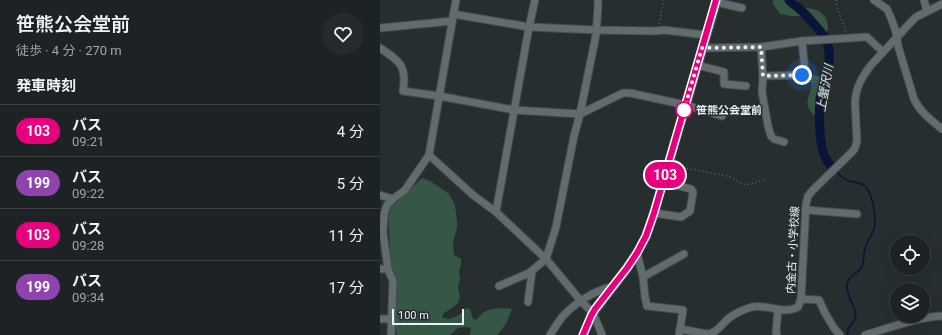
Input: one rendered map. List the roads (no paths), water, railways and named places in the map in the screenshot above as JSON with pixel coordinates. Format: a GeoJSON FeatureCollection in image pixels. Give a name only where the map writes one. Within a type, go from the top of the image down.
{"type":"FeatureCollection","features":[{"type":"Feature","properties":{"kind":"main road"},"geometry":{"type":"LineString","coordinates":[[583,335],[593,313],[627,268],[646,236],[716,1]]}},
{"type":"Feature","properties":{"kind":"street"},"geometry":{"type":"LineString","coordinates":[[391,335],[393,281],[388,270],[383,232],[384,214],[387,206],[393,199],[405,190],[429,155],[456,0]]}},
{"type":"Feature","properties":{"kind":"street"},"geometry":{"type":"LineString","coordinates":[[496,212],[535,0]]}},
{"type":"Feature","properties":{"kind":"street"},"geometry":{"type":"LineString","coordinates":[[499,286],[529,273],[546,259],[556,227],[597,30],[598,0]]}},
{"type":"Feature","properties":{"kind":"street"},"geometry":{"type":"LineString","coordinates":[[874,0],[886,10],[891,18],[896,32],[900,54],[916,104],[921,111],[942,129]]}},
{"type":"Feature","properties":{"kind":"street"},"geometry":{"type":"LineString","coordinates":[[924,0],[927,11]]}},
{"type":"Feature","properties":{"kind":"street"},"geometry":{"type":"LineString","coordinates":[[716,1],[742,8]]}},
{"type":"Feature","properties":{"kind":"street","name":"内金古・小学校線"},"geometry":{"type":"LineString","coordinates":[[680,332],[711,334],[730,317],[752,307],[766,307],[778,310],[795,309],[798,307],[801,300],[807,200],[810,193],[855,148],[857,141],[855,102],[856,91],[859,83],[865,73],[912,21],[927,11],[942,4]]}},
{"type":"Feature","properties":{"kind":"street"},"geometry":{"type":"LineString","coordinates":[[380,28],[453,18],[529,27],[597,30],[664,30],[706,35]]}},
{"type":"Feature","properties":{"kind":"street"},"geometry":{"type":"LineString","coordinates":[[702,48],[761,47],[868,37],[883,52]]}},
{"type":"Feature","properties":{"kind":"street"},"geometry":{"type":"LineString","coordinates":[[763,76],[803,75],[802,42]]}},
{"type":"Feature","properties":{"kind":"street"},"geometry":{"type":"LineString","coordinates":[[761,47],[763,76],[762,92],[768,126],[771,136],[774,139],[784,142]]}},
{"type":"Feature","properties":{"kind":"street"},"geometry":{"type":"LineString","coordinates":[[380,48],[394,57],[402,65],[404,80],[403,91],[514,110],[580,114],[623,93],[630,93],[686,105],[722,116]]}},
{"type":"Feature","properties":{"kind":"street"},"geometry":{"type":"LineString","coordinates":[[697,65],[724,72],[724,84],[746,86]]}},
{"type":"Feature","properties":{"kind":"street"},"geometry":{"type":"LineString","coordinates":[[429,155],[474,195],[496,212],[546,259],[593,313],[602,335]]}},
{"type":"Feature","properties":{"kind":"street"},"geometry":{"type":"LineString","coordinates":[[654,213],[681,217],[690,210],[693,192],[691,189],[663,182]]}},
{"type":"Feature","properties":{"kind":"street"},"geometry":{"type":"LineString","coordinates":[[380,195],[393,199]]}},
{"type":"Feature","properties":{"kind":"street"},"geometry":{"type":"LineString","coordinates":[[806,210],[857,214]]}},
{"type":"Feature","properties":{"kind":"street"},"geometry":{"type":"LineString","coordinates":[[637,253],[643,277],[647,306],[683,310],[680,332]]}},
{"type":"Feature","properties":{"kind":"street"},"geometry":{"type":"LineString","coordinates":[[643,277],[684,254]]}},
{"type":"Feature","properties":{"kind":"street"},"geometry":{"type":"LineString","coordinates":[[380,270],[388,270]]}},
{"type":"Feature","properties":{"kind":"street"},"geometry":{"type":"LineString","coordinates":[[528,302],[532,271]]}},
{"type":"Feature","properties":{"kind":"street"},"geometry":{"type":"LineString","coordinates":[[550,335],[563,316],[581,301],[603,289],[612,288]]}},
{"type":"Feature","properties":{"kind":"street"},"geometry":{"type":"LineString","coordinates":[[801,300],[819,300],[834,328],[840,335]]}},
{"type":"Feature","properties":{"kind":"street"},"geometry":{"type":"LineString","coordinates":[[777,335],[778,310]]}},
{"type":"Feature","properties":{"kind":"street"},"geometry":{"type":"LineString","coordinates":[[865,335],[886,332],[921,319],[942,316]]}},
{"type":"Feature","properties":{"kind":"street"},"geometry":{"type":"LineString","coordinates":[[380,319],[392,319]]}},
{"type":"Feature","properties":{"kind":"waterway","name":"上蟹沢川"},"geometry":{"type":"LineString","coordinates":[[789,0],[801,10],[818,29],[826,40],[828,47],[828,70],[820,99],[820,135],[822,149],[830,165]]}},
{"type":"Feature","properties":{"kind":"waterway","name":"上蟹沢川"},"geometry":{"type":"LineString","coordinates":[[830,165],[833,168]]}},
{"type":"Feature","properties":{"kind":"waterway"},"geometry":{"type":"LineString","coordinates":[[835,171],[845,179],[862,184],[866,187],[871,196],[875,214],[875,225],[865,248],[862,266],[849,279],[847,284],[848,292],[856,312],[855,319],[848,329],[848,335]]}},
{"type":"Feature","properties":{"kind":"place","name":"笹熊公会堂前"},"geometry":{"type":"Point","coordinates":[684,110]}}]}
